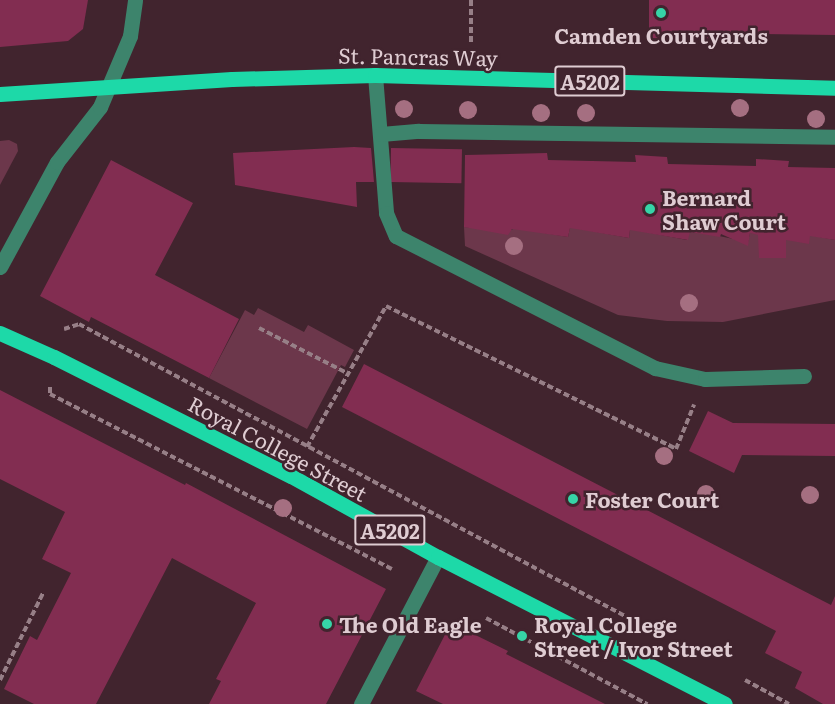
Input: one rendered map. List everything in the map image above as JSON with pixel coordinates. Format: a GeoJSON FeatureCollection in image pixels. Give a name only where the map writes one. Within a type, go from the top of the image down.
{"type":"FeatureCollection","features":[{"type":"Feature","properties":{"kind":"main road","name":"St. Pancras Way"},"geometry":{"type":"LineString","coordinates":[[0,94],[232,79],[375,75],[835,88]]}},
{"type":"Feature","properties":{"kind":"main road","name":"Royal College Street"},"geometry":{"type":"LineString","coordinates":[[0,333],[54,357],[270,465],[438,557],[725,704]]}},
{"type":"Feature","properties":{"kind":"street"},"geometry":{"type":"LineString","coordinates":[[0,267],[57,162],[95,117],[130,36],[135,0]]}},
{"type":"Feature","properties":{"kind":"street"},"geometry":{"type":"LineString","coordinates":[[375,75],[386,213],[396,236],[655,368],[705,379],[804,376]]}},
{"type":"Feature","properties":{"kind":"street"},"geometry":{"type":"LineString","coordinates":[[381,134],[419,131],[835,137]]}},
{"type":"Feature","properties":{"kind":"street"},"geometry":{"type":"LineString","coordinates":[[361,704],[438,557]]}},
{"type":"Feature","properties":{"kind":"path"},"geometry":{"type":"LineString","coordinates":[[471,0],[471,42]]}},
{"type":"Feature","properties":{"kind":"path"},"geometry":{"type":"LineString","coordinates":[[313,439],[386,306],[676,449],[705,379]]}},
{"type":"Feature","properties":{"kind":"path","name":"Royal College Street"},"geometry":{"type":"LineString","coordinates":[[79,324],[643,625]]}},
{"type":"Feature","properties":{"kind":"path"},"geometry":{"type":"LineString","coordinates":[[259,328],[349,374]]}},
{"type":"Feature","properties":{"kind":"path"},"geometry":{"type":"LineString","coordinates":[[50,394],[424,585]]}},
{"type":"Feature","properties":{"kind":"path"},"geometry":{"type":"LineString","coordinates":[[0,680],[43,593]]}},
{"type":"Feature","properties":{"kind":"path"},"geometry":{"type":"LineString","coordinates":[[485,618],[647,704]]}},
{"type":"Feature","properties":{"kind":"path"},"geometry":{"type":"LineString","coordinates":[[737,676],[789,704]]}},
{"type":"Feature","properties":{"kind":"shaded area"},"geometry":{"type":"Polygon","coordinates":[[[9,140],[17,144],[18,151],[0,185],[0,141],[9,140]]]}},
{"type":"Feature","properties":{"kind":"shaded area"},"geometry":{"type":"Polygon","coordinates":[[[464,227],[511,230],[515,228],[568,237],[570,227],[629,238],[630,229],[687,240],[690,230],[748,242],[750,233],[810,235],[835,240],[835,300],[723,322],[667,321],[618,315],[465,246],[464,227]]]}},
{"type":"Feature","properties":{"kind":"shaded area"},"geometry":{"type":"Polygon","coordinates":[[[258,308],[304,332],[308,325],[354,350],[345,367],[341,365],[307,429],[209,378],[245,310],[254,315],[258,308]]]}},
{"type":"Feature","properties":{"kind":"building"},"geometry":{"type":"Polygon","coordinates":[[[0,0],[88,0],[83,29],[68,41],[0,47],[0,0]]]}},
{"type":"Feature","properties":{"kind":"building"},"geometry":{"type":"Polygon","coordinates":[[[649,0],[835,0],[835,35],[752,34],[752,40],[649,38],[649,0]]]}},
{"type":"Feature","properties":{"kind":"building"},"geometry":{"type":"Polygon","coordinates":[[[371,148],[374,182],[356,182],[357,207],[235,185],[233,153],[371,148]]]}},
{"type":"Feature","properties":{"kind":"building"},"geometry":{"type":"Polygon","coordinates":[[[391,148],[462,149],[461,183],[390,182],[391,148]]]}},
{"type":"Feature","properties":{"kind":"building","name":"Bernard Shaw Court"},"geometry":{"type":"Polygon","coordinates":[[[547,153],[548,160],[636,162],[635,155],[667,157],[668,164],[756,166],[756,159],[789,161],[788,167],[835,168],[835,240],[810,236],[809,244],[786,240],[786,258],[759,258],[758,235],[750,233],[748,246],[721,234],[720,237],[690,232],[688,240],[630,230],[629,238],[570,228],[568,237],[512,229],[508,235],[464,227],[465,155],[547,153]]]}},
{"type":"Feature","properties":{"kind":"building"},"geometry":{"type":"Polygon","coordinates":[[[111,160],[193,203],[155,275],[239,319],[209,378],[91,317],[89,322],[40,296],[111,160]]]}},
{"type":"Feature","properties":{"kind":"building","name":"Foster Court"},"geometry":{"type":"Polygon","coordinates":[[[364,364],[831,605],[835,596],[835,704],[823,704],[795,688],[802,672],[765,653],[776,631],[342,407],[364,364]]]}},
{"type":"Feature","properties":{"kind":"building"},"geometry":{"type":"Polygon","coordinates":[[[0,390],[185,485],[186,483],[386,589],[326,704],[209,704],[221,681],[216,679],[256,603],[172,558],[96,704],[34,704],[4,689],[30,636],[37,640],[71,573],[42,559],[65,512],[0,479],[0,390]]]}},
{"type":"Feature","properties":{"kind":"building"},"geometry":{"type":"Polygon","coordinates":[[[708,411],[733,423],[835,424],[835,456],[742,455],[734,473],[689,451],[708,411]]]}},
{"type":"Feature","properties":{"kind":"building"},"geometry":{"type":"Polygon","coordinates":[[[451,623],[508,651],[506,654],[605,704],[443,704],[416,691],[451,623]]]}},
{"type":"Feature","properties":{"kind":"place","name":"Camden Courtyards"},"geometry":{"type":"Point","coordinates":[661,13]}},
{"type":"Feature","properties":{"kind":"place","name":"Bernard Shaw Court"},"geometry":{"type":"Point","coordinates":[650,209]}},
{"type":"Feature","properties":{"kind":"place","name":"Foster Court"},"geometry":{"type":"Point","coordinates":[573,499]}},
{"type":"Feature","properties":{"kind":"place","name":"The Old Eagle"},"geometry":{"type":"Point","coordinates":[327,624]}},
{"type":"Feature","properties":{"kind":"place","name":"Royal College Street / Ivor Street"},"geometry":{"type":"Point","coordinates":[522,636]}}]}
